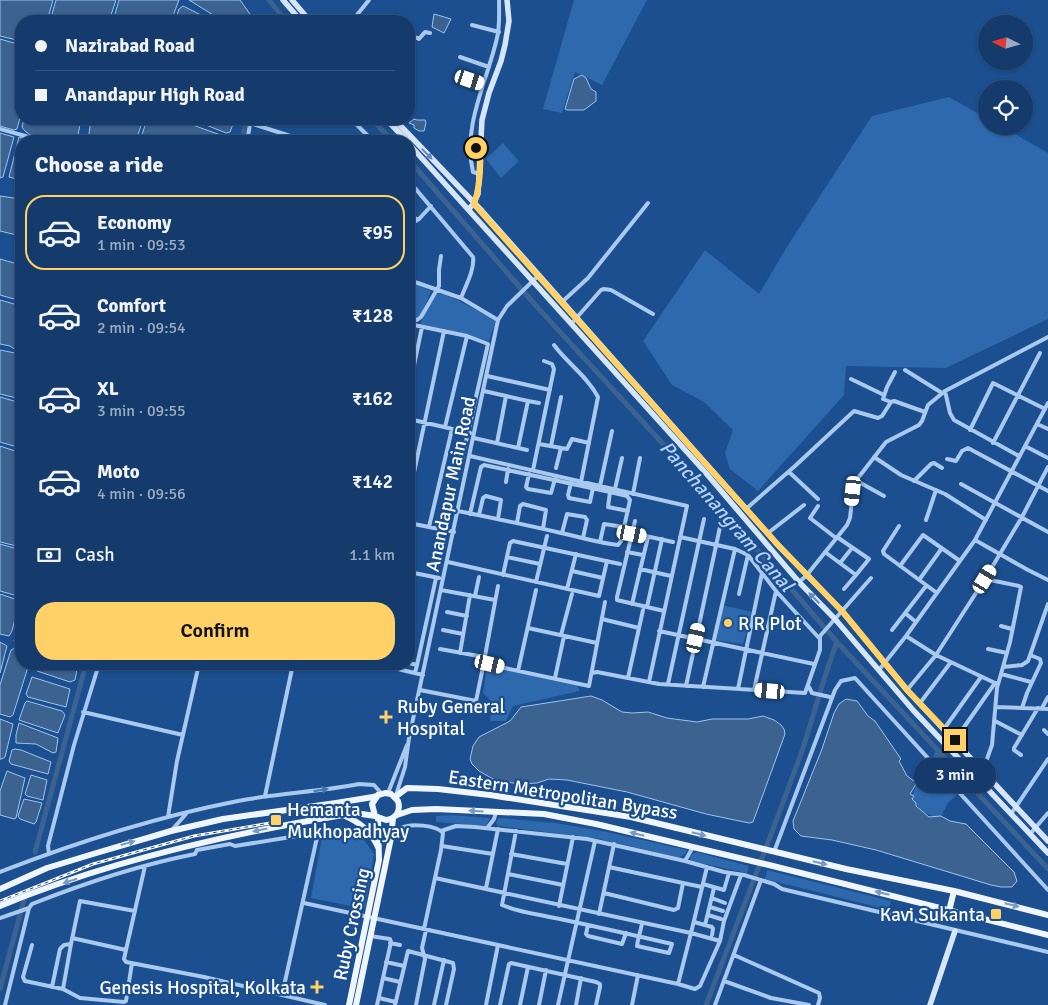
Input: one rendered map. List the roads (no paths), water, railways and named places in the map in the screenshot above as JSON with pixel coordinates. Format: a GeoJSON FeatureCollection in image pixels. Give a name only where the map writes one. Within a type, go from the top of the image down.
{"type":"FeatureCollection","features":[{"type":"Feature","properties":{"kind":"main road"},"geometry":{"type":"LineString","coordinates":[[283,0],[296,15]]}},
{"type":"Feature","properties":{"kind":"main road"},"geometry":{"type":"LineString","coordinates":[[292,0],[305,15]]}},
{"type":"Feature","properties":{"kind":"main road"},"geometry":{"type":"LineString","coordinates":[[468,210],[474,204],[478,194],[475,148],[489,92],[501,61],[507,33],[507,0]]}},
{"type":"Feature","properties":{"kind":"main road"},"geometry":{"type":"LineString","coordinates":[[392,125],[401,135]]}},
{"type":"Feature","properties":{"kind":"main road"},"geometry":{"type":"LineString","coordinates":[[400,125],[409,135]]}},
{"type":"Feature","properties":{"kind":"main road"},"geometry":{"type":"LineString","coordinates":[[415,141],[539,275],[562,302],[574,321],[799,582],[835,619],[913,710],[1048,853]]}},
{"type":"Feature","properties":{"kind":"main road"},"geometry":{"type":"LineString","coordinates":[[415,150],[530,283],[574,321],[806,576],[842,611],[907,690],[1048,841]]}},
{"type":"Feature","properties":{"kind":"main road","name":"Eastern Metropolitan Bypass"},"geometry":{"type":"LineString","coordinates":[[395,797],[407,788],[438,788],[490,795],[631,817],[773,852]]}},
{"type":"Feature","properties":{"kind":"main road"},"geometry":{"type":"LineString","coordinates":[[0,889],[47,868],[171,831],[223,819],[336,803],[382,794],[395,797],[399,805],[371,918],[370,936],[356,1005]]}},
{"type":"Feature","properties":{"kind":"main road","name":"Ruby Crossing"},"geometry":{"type":"LineString","coordinates":[[349,1005],[371,918],[380,851],[376,817],[372,804],[382,794]]}},
{"type":"Feature","properties":{"kind":"main road","name":"Eastern Metropolitan Bypass"},"geometry":{"type":"LineString","coordinates":[[395,816],[412,810],[436,809],[544,814],[596,824],[769,864],[1048,935]]}},
{"type":"Feature","properties":{"kind":"main road"},"geometry":{"type":"LineString","coordinates":[[0,906],[28,894],[149,856],[291,824],[343,815],[349,812],[386,820],[395,816]]}},
{"type":"Feature","properties":{"kind":"main road"},"geometry":{"type":"LineString","coordinates":[[343,815],[359,823],[371,835],[380,851]]}},
{"type":"Feature","properties":{"kind":"main road"},"geometry":{"type":"LineString","coordinates":[[773,852],[898,880],[916,882],[1048,915]]}},
{"type":"Feature","properties":{"kind":"main road"},"geometry":{"type":"LineString","coordinates":[[90,875],[91,882]]}},
{"type":"Feature","properties":{"kind":"main road"},"geometry":{"type":"LineString","coordinates":[[950,911],[954,891]]}},
{"type":"Feature","properties":{"kind":"main road"},"geometry":{"type":"LineString","coordinates":[[930,1005],[955,931]]}},
{"type":"Feature","properties":{"kind":"street"},"geometry":{"type":"LineString","coordinates":[[357,15],[369,0]]}},
{"type":"Feature","properties":{"kind":"street"},"geometry":{"type":"LineString","coordinates":[[477,174],[473,172],[471,164],[475,148],[474,116],[498,32],[499,0]]}},
{"type":"Feature","properties":{"kind":"street"},"geometry":{"type":"LineString","coordinates":[[472,25],[498,32]]}},
{"type":"Feature","properties":{"kind":"street"},"geometry":{"type":"LineString","coordinates":[[415,37],[419,39],[425,32],[430,33]]}},
{"type":"Feature","properties":{"kind":"street"},"geometry":{"type":"LineString","coordinates":[[460,57],[489,67]]}},
{"type":"Feature","properties":{"kind":"street"},"geometry":{"type":"LineString","coordinates":[[458,76],[483,84]]}},
{"type":"Feature","properties":{"kind":"street"},"geometry":{"type":"LineString","coordinates":[[261,125],[289,135]]}},
{"type":"Feature","properties":{"kind":"street"},"geometry":{"type":"LineString","coordinates":[[357,125],[366,135]]}},
{"type":"Feature","properties":{"kind":"street"},"geometry":{"type":"LineString","coordinates":[[0,129],[22,135]]}},
{"type":"Feature","properties":{"kind":"street"},"geometry":{"type":"LineString","coordinates":[[415,188],[474,260],[461,298]]}},
{"type":"Feature","properties":{"kind":"street"},"geometry":{"type":"LineString","coordinates":[[562,302],[592,274],[648,203]]}},
{"type":"Feature","properties":{"kind":"street"},"geometry":{"type":"LineString","coordinates":[[415,221],[431,206]]}},
{"type":"Feature","properties":{"kind":"street"},"geometry":{"type":"LineString","coordinates":[[415,218],[419,219]]}},
{"type":"Feature","properties":{"kind":"street"},"geometry":{"type":"LineString","coordinates":[[415,320],[421,318],[439,286],[438,270],[442,256]]}},
{"type":"Feature","properties":{"kind":"street","name":"Anandapur Main Road"},"geometry":{"type":"LineString","coordinates":[[395,797],[405,767],[409,738],[498,320],[507,306],[539,275]]}},
{"type":"Feature","properties":{"kind":"street"},"geometry":{"type":"LineString","coordinates":[[415,282],[461,298],[498,320]]}},
{"type":"Feature","properties":{"kind":"street"},"geometry":{"type":"LineString","coordinates":[[574,321],[601,290],[604,289],[611,290],[653,314]]}},
{"type":"Feature","properties":{"kind":"street"},"geometry":{"type":"LineString","coordinates":[[415,325],[467,336],[488,344],[462,459]]}},
{"type":"Feature","properties":{"kind":"street"},"geometry":{"type":"LineString","coordinates":[[415,360],[422,327]]}},
{"type":"Feature","properties":{"kind":"street"},"geometry":{"type":"LineString","coordinates":[[415,467],[444,331]]}},
{"type":"Feature","properties":{"kind":"street"},"geometry":{"type":"LineString","coordinates":[[445,427],[467,336]]}},
{"type":"Feature","properties":{"kind":"street"},"geometry":{"type":"LineString","coordinates":[[799,582],[826,552],[850,518],[856,481],[886,442],[919,424],[928,405],[944,392],[1048,337]]}},
{"type":"Feature","properties":{"kind":"street"},"geometry":{"type":"LineString","coordinates":[[554,345],[585,379],[598,397],[580,482]]}},
{"type":"Feature","properties":{"kind":"street"},"geometry":{"type":"LineString","coordinates":[[994,443],[1040,353]]}},
{"type":"Feature","properties":{"kind":"street"},"geometry":{"type":"LineString","coordinates":[[533,470],[554,365],[544,361]]}},
{"type":"Feature","properties":{"kind":"street"},"geometry":{"type":"LineString","coordinates":[[906,370],[944,392],[954,420],[1019,456]]}},
{"type":"Feature","properties":{"kind":"street"},"geometry":{"type":"LineString","coordinates":[[895,372],[883,399],[925,412]]}},
{"type":"Feature","properties":{"kind":"street"},"geometry":{"type":"LineString","coordinates":[[487,376],[550,390]]}},
{"type":"Feature","properties":{"kind":"street"},"geometry":{"type":"LineString","coordinates":[[850,379],[884,395]]}},
{"type":"Feature","properties":{"kind":"street"},"geometry":{"type":"LineString","coordinates":[[970,430],[992,383],[1045,409]]}},
{"type":"Feature","properties":{"kind":"street"},"geometry":{"type":"LineString","coordinates":[[484,391],[539,403]]}},
{"type":"Feature","properties":{"kind":"street"},"geometry":{"type":"LineString","coordinates":[[496,443],[506,396]]}},
{"type":"Feature","properties":{"kind":"street"},"geometry":{"type":"LineString","coordinates":[[551,446],[561,398]]}},
{"type":"Feature","properties":{"kind":"street"},"geometry":{"type":"LineString","coordinates":[[518,448],[528,401]]}},
{"type":"Feature","properties":{"kind":"street"},"geometry":{"type":"LineString","coordinates":[[740,513],[789,472],[852,412],[858,411],[878,418],[882,416],[891,402]]}},
{"type":"Feature","properties":{"kind":"street"},"geometry":{"type":"LineString","coordinates":[[879,670],[906,636],[975,540],[1048,403]]}},
{"type":"Feature","properties":{"kind":"street"},"geometry":{"type":"LineString","coordinates":[[415,421],[468,432],[474,436],[496,443],[527,450]]}},
{"type":"Feature","properties":{"kind":"street"},"geometry":{"type":"LineString","coordinates":[[1037,424],[1048,429]]}},
{"type":"Feature","properties":{"kind":"street"},"geometry":{"type":"LineString","coordinates":[[429,527],[452,429]]}},
{"type":"Feature","properties":{"kind":"street"},"geometry":{"type":"LineString","coordinates":[[600,486],[612,431]]}},
{"type":"Feature","properties":{"kind":"street"},"geometry":{"type":"LineString","coordinates":[[539,444],[567,449],[572,439],[589,443]]}},
{"type":"Feature","properties":{"kind":"street"},"geometry":{"type":"LineString","coordinates":[[1025,446],[1048,458]]}},
{"type":"Feature","properties":{"kind":"street"},"geometry":{"type":"LineString","coordinates":[[556,468],[561,448]]}},
{"type":"Feature","properties":{"kind":"street"},"geometry":{"type":"LineString","coordinates":[[948,459],[956,462],[962,450],[968,448],[1048,491]]}},
{"type":"Feature","properties":{"kind":"street"},"geometry":{"type":"LineString","coordinates":[[470,456],[687,506],[649,682]]}},
{"type":"Feature","properties":{"kind":"street"},"geometry":{"type":"LineString","coordinates":[[874,457],[901,475],[936,490],[986,520]]}},
{"type":"Feature","properties":{"kind":"street"},"geometry":{"type":"LineString","coordinates":[[615,489],[622,458]]}},
{"type":"Feature","properties":{"kind":"street"},"geometry":{"type":"LineString","coordinates":[[633,494],[640,458]]}},
{"type":"Feature","properties":{"kind":"street"},"geometry":{"type":"LineString","coordinates":[[914,481],[931,464],[934,463],[942,468]]}},
{"type":"Feature","properties":{"kind":"street"},"geometry":{"type":"LineString","coordinates":[[458,511],[470,514],[517,523],[600,542],[618,545],[621,541],[629,498],[555,479],[482,465],[470,514]]}},
{"type":"Feature","properties":{"kind":"street"},"geometry":{"type":"LineString","coordinates":[[907,690],[936,655],[985,579],[1022,517],[1048,467]]}},
{"type":"Feature","properties":{"kind":"street"},"geometry":{"type":"LineString","coordinates":[[506,482],[508,470]]}},
{"type":"Feature","properties":{"kind":"street"},"geometry":{"type":"LineString","coordinates":[[789,472],[818,499]]}},
{"type":"Feature","properties":{"kind":"street"},"geometry":{"type":"LineString","coordinates":[[529,474],[526,487],[528,489],[551,493],[555,479]]}},
{"type":"Feature","properties":{"kind":"street"},"geometry":{"type":"LineString","coordinates":[[856,481],[884,496]]}},
{"type":"Feature","properties":{"kind":"street"},"geometry":{"type":"LineString","coordinates":[[571,483],[569,498],[590,502],[593,488]]}},
{"type":"Feature","properties":{"kind":"street"},"geometry":{"type":"LineString","coordinates":[[961,484],[1048,532]]}},
{"type":"Feature","properties":{"kind":"street"},"geometry":{"type":"LineString","coordinates":[[926,520],[936,490]]}},
{"type":"Feature","properties":{"kind":"street"},"geometry":{"type":"LineString","coordinates":[[610,492],[608,507],[628,511]]}},
{"type":"Feature","properties":{"kind":"street"},"geometry":{"type":"LineString","coordinates":[[479,515],[483,498],[486,496],[501,500],[498,519]]}},
{"type":"Feature","properties":{"kind":"street"},"geometry":{"type":"LineString","coordinates":[[517,523],[520,506],[523,504],[546,510],[543,529]]}},
{"type":"Feature","properties":{"kind":"street"},"geometry":{"type":"LineString","coordinates":[[768,534],[804,505]]}},
{"type":"Feature","properties":{"kind":"street"},"geometry":{"type":"LineString","coordinates":[[818,506],[810,518],[869,559],[844,589]]}},
{"type":"Feature","properties":{"kind":"street"},"geometry":{"type":"LineString","coordinates":[[562,533],[567,514],[585,517],[587,520],[582,538]]}},
{"type":"Feature","properties":{"kind":"street"},"geometry":{"type":"LineString","coordinates":[[668,684],[704,519]]}},
{"type":"Feature","properties":{"kind":"street"},"geometry":{"type":"LineString","coordinates":[[635,521],[617,596],[620,601],[645,609],[664,611]]}},
{"type":"Feature","properties":{"kind":"street"},"geometry":{"type":"LineString","coordinates":[[415,524],[454,532]]}},
{"type":"Feature","properties":{"kind":"street"},"geometry":{"type":"LineString","coordinates":[[600,542],[604,524],[624,527]]}},
{"type":"Feature","properties":{"kind":"street"},"geometry":{"type":"LineString","coordinates":[[899,526],[883,553],[937,593]]}},
{"type":"Feature","properties":{"kind":"street"},"geometry":{"type":"LineString","coordinates":[[686,686],[720,527]]}},
{"type":"Feature","properties":{"kind":"street"},"geometry":{"type":"LineString","coordinates":[[632,534],[674,542]]}},
{"type":"Feature","properties":{"kind":"street"},"geometry":{"type":"LineString","coordinates":[[900,566],[923,535],[960,561]]}},
{"type":"Feature","properties":{"kind":"street"},"geometry":{"type":"LineString","coordinates":[[536,582],[546,536]]}},
{"type":"Feature","properties":{"kind":"street"},"geometry":{"type":"LineString","coordinates":[[632,604],[648,537]]}},
{"type":"Feature","properties":{"kind":"street"},"geometry":{"type":"LineString","coordinates":[[680,537],[735,549],[748,555],[776,591],[819,638]]}},
{"type":"Feature","properties":{"kind":"street"},"geometry":{"type":"LineString","coordinates":[[628,678],[662,539]]}},
{"type":"Feature","properties":{"kind":"street"},"geometry":{"type":"LineString","coordinates":[[975,540],[1048,580]]}},
{"type":"Feature","properties":{"kind":"street"},"geometry":{"type":"LineString","coordinates":[[503,575],[511,541],[620,564]]}},
{"type":"Feature","properties":{"kind":"street"},"geometry":{"type":"LineString","coordinates":[[840,563],[852,548]]}},
{"type":"Feature","properties":{"kind":"street"},"geometry":{"type":"LineString","coordinates":[[919,580],[942,548]]}},
{"type":"Feature","properties":{"kind":"street"},"geometry":{"type":"LineString","coordinates":[[703,687],[735,549]]}},
{"type":"Feature","properties":{"kind":"street"},"geometry":{"type":"LineString","coordinates":[[627,552],[643,555]]}},
{"type":"Feature","properties":{"kind":"street"},"geometry":{"type":"LineString","coordinates":[[826,552],[856,575]]}},
{"type":"Feature","properties":{"kind":"street"},"geometry":{"type":"LineString","coordinates":[[568,589],[576,554]]}},
{"type":"Feature","properties":{"kind":"street"},"geometry":{"type":"LineString","coordinates":[[739,594],[748,555]]}},
{"type":"Feature","properties":{"kind":"street"},"geometry":{"type":"LineString","coordinates":[[507,556],[540,564]]}},
{"type":"Feature","properties":{"kind":"street"},"geometry":{"type":"LineString","coordinates":[[448,562],[600,596],[607,561]]}},
{"type":"Feature","properties":{"kind":"street"},"geometry":{"type":"LineString","coordinates":[[640,569],[672,576]]}},
{"type":"Feature","properties":{"kind":"street"},"geometry":{"type":"LineString","coordinates":[[572,571],[603,578]]}},
{"type":"Feature","properties":{"kind":"street"},"geometry":{"type":"LineString","coordinates":[[415,573],[443,579]]}},
{"type":"Feature","properties":{"kind":"street"},"geometry":{"type":"LineString","coordinates":[[738,689],[762,574]]}},
{"type":"Feature","properties":{"kind":"street"},"geometry":{"type":"LineString","coordinates":[[460,653],[466,616],[479,576]]}},
{"type":"Feature","properties":{"kind":"street"},"geometry":{"type":"LineString","coordinates":[[415,673],[436,578]]}},
{"type":"Feature","properties":{"kind":"street"},"geometry":{"type":"LineString","coordinates":[[592,673],[597,672],[649,682],[686,686],[802,694],[806,692],[820,650],[819,638],[871,578]]}},
{"type":"Feature","properties":{"kind":"street"},"geometry":{"type":"LineString","coordinates":[[955,740],[1001,674],[1021,588],[985,579]]}},
{"type":"Feature","properties":{"kind":"street"},"geometry":{"type":"LineString","coordinates":[[420,690],[476,701],[498,586]]}},
{"type":"Feature","properties":{"kind":"street"},"geometry":{"type":"LineString","coordinates":[[892,630],[926,586]]}},
{"type":"Feature","properties":{"kind":"street"},"geometry":{"type":"LineString","coordinates":[[441,590],[495,600]]}},
{"type":"Feature","properties":{"kind":"street"},"geometry":{"type":"LineString","coordinates":[[518,670],[536,590]]}},
{"type":"Feature","properties":{"kind":"street"},"geometry":{"type":"LineString","coordinates":[[754,690],[776,591]]}},
{"type":"Feature","properties":{"kind":"street"},"geometry":{"type":"LineString","coordinates":[[555,678],[572,594]]}},
{"type":"Feature","properties":{"kind":"street"},"geometry":{"type":"LineString","coordinates":[[483,667],[486,664],[490,664],[589,686],[605,602]]}},
{"type":"Feature","properties":{"kind":"street"},"geometry":{"type":"LineString","coordinates":[[1003,666],[1022,665],[1028,661],[1048,604]]}},
{"type":"Feature","properties":{"kind":"street"},"geometry":{"type":"LineString","coordinates":[[447,612],[466,616]]}},
{"type":"Feature","properties":{"kind":"street"},"geometry":{"type":"LineString","coordinates":[[905,613],[916,622]]}},
{"type":"Feature","properties":{"kind":"street"},"geometry":{"type":"LineString","coordinates":[[602,619],[640,628]]}},
{"type":"Feature","properties":{"kind":"street"},"geometry":{"type":"LineString","coordinates":[[1001,626],[1012,628]]}},
{"type":"Feature","properties":{"kind":"street"},"geometry":{"type":"LineString","coordinates":[[528,628],[597,643]]}},
{"type":"Feature","properties":{"kind":"street"},"geometry":{"type":"LineString","coordinates":[[443,630],[463,634]]}},
{"type":"Feature","properties":{"kind":"street"},"geometry":{"type":"LineString","coordinates":[[660,631],[814,664]]}},
{"type":"Feature","properties":{"kind":"street"},"geometry":{"type":"LineString","coordinates":[[906,636],[936,655],[996,683]]}},
{"type":"Feature","properties":{"kind":"street"},"geometry":{"type":"LineString","coordinates":[[440,649],[484,657]]}},
{"type":"Feature","properties":{"kind":"street"},"geometry":{"type":"LineString","coordinates":[[988,649],[1007,653]]}},
{"type":"Feature","properties":{"kind":"street"},"geometry":{"type":"LineString","coordinates":[[1022,708],[1041,661],[1030,655]]}},
{"type":"Feature","properties":{"kind":"street"},"geometry":{"type":"LineString","coordinates":[[920,703],[951,662]]}},
{"type":"Feature","properties":{"kind":"street"},"geometry":{"type":"LineString","coordinates":[[50,854],[48,846],[97,670]]}},
{"type":"Feature","properties":{"kind":"street"},"geometry":{"type":"LineString","coordinates":[[168,817],[176,761],[198,670]]}},
{"type":"Feature","properties":{"kind":"street"},"geometry":{"type":"LineString","coordinates":[[265,796],[292,670]]}},
{"type":"Feature","properties":{"kind":"street"},"geometry":{"type":"LineString","coordinates":[[402,670],[423,675]]}},
{"type":"Feature","properties":{"kind":"street"},"geometry":{"type":"LineString","coordinates":[[1001,674],[1031,682]]}},
{"type":"Feature","properties":{"kind":"street"},"geometry":{"type":"LineString","coordinates":[[944,729],[981,677]]}},
{"type":"Feature","properties":{"kind":"street"},"geometry":{"type":"LineString","coordinates":[[773,852],[835,690],[841,681],[855,678],[1048,890]]}},
{"type":"Feature","properties":{"kind":"street"},"geometry":{"type":"LineString","coordinates":[[977,777],[992,746],[996,707],[996,683]]}},
{"type":"Feature","properties":{"kind":"street"},"geometry":{"type":"LineString","coordinates":[[808,687],[812,693],[830,697]]}},
{"type":"Feature","properties":{"kind":"street"},"geometry":{"type":"LineString","coordinates":[[1021,755],[1014,749],[1048,697]]}},
{"type":"Feature","properties":{"kind":"street"},"geometry":{"type":"LineString","coordinates":[[996,707],[1048,709]]}},
{"type":"Feature","properties":{"kind":"street"},"geometry":{"type":"LineString","coordinates":[[84,712],[183,735]]}},
{"type":"Feature","properties":{"kind":"street"},"geometry":{"type":"LineString","coordinates":[[995,721],[1022,735]]}},
{"type":"Feature","properties":{"kind":"street"},"geometry":{"type":"LineString","coordinates":[[1044,730],[1048,734]]}},
{"type":"Feature","properties":{"kind":"street","name":"Anandapur Main Road"},"geometry":{"type":"LineString","coordinates":[[382,794],[409,738]]}},
{"type":"Feature","properties":{"kind":"street"},"geometry":{"type":"LineString","coordinates":[[1011,814],[1048,759]]}},
{"type":"Feature","properties":{"kind":"street"},"geometry":{"type":"LineString","coordinates":[[0,872],[124,828],[265,796],[359,784],[374,785],[382,794]]}},
{"type":"Feature","properties":{"kind":"street"},"geometry":{"type":"LineString","coordinates":[[488,828],[496,812]]}},
{"type":"Feature","properties":{"kind":"street"},"geometry":{"type":"LineString","coordinates":[[171,831],[187,813]]}},
{"type":"Feature","properties":{"kind":"street"},"geometry":{"type":"LineString","coordinates":[[1030,834],[1048,813]]}},
{"type":"Feature","properties":{"kind":"street"},"geometry":{"type":"LineString","coordinates":[[391,838],[397,830],[404,826],[425,827],[442,831],[456,826],[516,830],[614,844],[760,879],[782,888],[1048,952]]}},
{"type":"Feature","properties":{"kind":"street"},"geometry":{"type":"LineString","coordinates":[[0,918],[91,882],[151,864],[194,854],[197,850],[230,844],[236,846],[276,838],[348,828],[371,835]]}},
{"type":"Feature","properties":{"kind":"street"},"geometry":{"type":"LineString","coordinates":[[486,888],[498,828]]}},
{"type":"Feature","properties":{"kind":"street"},"geometry":{"type":"LineString","coordinates":[[516,830],[502,905],[577,923],[626,933],[639,936],[672,944],[670,952],[667,954],[638,947],[637,944],[639,936],[642,923]]}},
{"type":"Feature","properties":{"kind":"street"},"geometry":{"type":"LineString","coordinates":[[416,1005],[425,956],[422,948],[442,846],[442,831]]}},
{"type":"Feature","properties":{"kind":"street"},"geometry":{"type":"LineString","coordinates":[[282,995],[304,903],[318,833]]}},
{"type":"Feature","properties":{"kind":"street"},"geometry":{"type":"LineString","coordinates":[[559,906],[573,837]]}},
{"type":"Feature","properties":{"kind":"street"},"geometry":{"type":"LineString","coordinates":[[558,1005],[595,841]]}},
{"type":"Feature","properties":{"kind":"street"},"geometry":{"type":"LineString","coordinates":[[599,914],[614,844]]}},
{"type":"Feature","properties":{"kind":"street"},"geometry":{"type":"LineString","coordinates":[[442,846],[493,854]]}},
{"type":"Feature","properties":{"kind":"street"},"geometry":{"type":"LineString","coordinates":[[685,861],[693,847]]}},
{"type":"Feature","properties":{"kind":"street"},"geometry":{"type":"LineString","coordinates":[[511,854],[567,864]]}},
{"type":"Feature","properties":{"kind":"street"},"geometry":{"type":"LineString","coordinates":[[149,856],[151,864]]}},
{"type":"Feature","properties":{"kind":"street"},"geometry":{"type":"LineString","coordinates":[[145,866],[124,960],[126,962],[204,977],[325,1005]]}},
{"type":"Feature","properties":{"kind":"street"},"geometry":{"type":"LineString","coordinates":[[609,867],[683,884],[724,890],[729,873]]}},
{"type":"Feature","properties":{"kind":"street"},"geometry":{"type":"LineString","coordinates":[[678,984],[706,867]]}},
{"type":"Feature","properties":{"kind":"street"},"geometry":{"type":"LineString","coordinates":[[508,874],[563,885]]}},
{"type":"Feature","properties":{"kind":"street"},"geometry":{"type":"LineString","coordinates":[[304,903],[695,989],[700,986],[720,940],[724,920],[743,875]]}},
{"type":"Feature","properties":{"kind":"street"},"geometry":{"type":"LineString","coordinates":[[435,878],[720,940]]}},
{"type":"Feature","properties":{"kind":"street"},"geometry":{"type":"LineString","coordinates":[[715,1005],[760,879]]}},
{"type":"Feature","properties":{"kind":"street"},"geometry":{"type":"LineString","coordinates":[[604,893],[674,910],[678,908],[683,884]]}},
{"type":"Feature","properties":{"kind":"street"},"geometry":{"type":"LineString","coordinates":[[705,925],[714,888]]}},
{"type":"Feature","properties":{"kind":"street"},"geometry":{"type":"LineString","coordinates":[[712,898],[725,903]]}},
{"type":"Feature","properties":{"kind":"street"},"geometry":{"type":"LineString","coordinates":[[63,989],[80,901],[134,910]]}},
{"type":"Feature","properties":{"kind":"street"},"geometry":{"type":"LineString","coordinates":[[710,907],[723,911]]}},
{"type":"Feature","properties":{"kind":"street"},"geometry":{"type":"LineString","coordinates":[[5,1005],[27,908]]}},
{"type":"Feature","properties":{"kind":"street"},"geometry":{"type":"LineString","coordinates":[[708,915],[721,919]]}},
{"type":"Feature","properties":{"kind":"street"},"geometry":{"type":"LineString","coordinates":[[694,922],[713,928],[712,935]]}},
{"type":"Feature","properties":{"kind":"street"},"geometry":{"type":"LineString","coordinates":[[588,925],[586,934],[588,936],[622,944],[626,933]]}},
{"type":"Feature","properties":{"kind":"street"},"geometry":{"type":"LineString","coordinates":[[370,936],[390,939],[377,1005]]}},
{"type":"Feature","properties":{"kind":"street"},"geometry":{"type":"LineString","coordinates":[[72,938],[126,950]]}},
{"type":"Feature","properties":{"kind":"street"},"geometry":{"type":"LineString","coordinates":[[52,988],[60,949],[64,945],[71,944]]}},
{"type":"Feature","properties":{"kind":"street"},"geometry":{"type":"LineString","coordinates":[[390,944],[400,945]]}},
{"type":"Feature","properties":{"kind":"street"},"geometry":{"type":"LineString","coordinates":[[32,945],[23,977],[25,981],[63,989],[80,998],[126,1001],[132,963]]}},
{"type":"Feature","properties":{"kind":"street"},"geometry":{"type":"LineString","coordinates":[[486,1005],[498,945]]}},
{"type":"Feature","properties":{"kind":"street"},"geometry":{"type":"LineString","coordinates":[[379,998],[395,1003],[408,951],[451,961],[454,966],[446,1005]]}},
{"type":"Feature","properties":{"kind":"street"},"geometry":{"type":"LineString","coordinates":[[734,955],[819,993],[818,1005]]}},
{"type":"Feature","properties":{"kind":"street"},"geometry":{"type":"LineString","coordinates":[[434,1005],[444,960]]}},
{"type":"Feature","properties":{"kind":"street"},"geometry":{"type":"LineString","coordinates":[[386,962],[404,966]]}},
{"type":"Feature","properties":{"kind":"street"},"geometry":{"type":"LineString","coordinates":[[500,1005],[509,964],[514,963],[600,984],[596,1005]]}},
{"type":"Feature","properties":{"kind":"street"},"geometry":{"type":"LineString","coordinates":[[520,1005],[528,967]]}},
{"type":"Feature","properties":{"kind":"street"},"geometry":{"type":"LineString","coordinates":[[539,1005],[546,970]]}},
{"type":"Feature","properties":{"kind":"street"},"geometry":{"type":"LineString","coordinates":[[632,1005],[638,975]]}},
{"type":"Feature","properties":{"kind":"street"},"geometry":{"type":"LineString","coordinates":[[383,978],[400,982]]}},
{"type":"Feature","properties":{"kind":"street"},"geometry":{"type":"LineString","coordinates":[[576,1005],[581,978]]}},
{"type":"Feature","properties":{"kind":"street"},"geometry":{"type":"LineString","coordinates":[[724,981],[771,998],[809,1005]]}},
{"type":"Feature","properties":{"kind":"waterway","name":"Panchanangram Canal"},"geometry":{"type":"LineString","coordinates":[[269,0],[281,15]]}},
{"type":"Feature","properties":{"kind":"waterway"},"geometry":{"type":"LineString","coordinates":[[243,135],[245,125]]}},
{"type":"Feature","properties":{"kind":"waterway","name":"Panchanangram Canal"},"geometry":{"type":"LineString","coordinates":[[377,125],[387,135]]}},
{"type":"Feature","properties":{"kind":"waterway","name":"Panchanangram Canal"},"geometry":{"type":"LineString","coordinates":[[415,167],[538,308],[711,496],[837,642],[1048,869]]}},
{"type":"Feature","properties":{"kind":"waterway"},"geometry":{"type":"LineString","coordinates":[[706,1005],[802,751],[837,642]]}},
{"type":"Feature","properties":{"kind":"waterway"},"geometry":{"type":"LineString","coordinates":[[35,852],[84,670]]}},
{"type":"Feature","properties":{"kind":"waterway"},"geometry":{"type":"LineString","coordinates":[[0,989],[25,896]]}},
{"type":"Feature","properties":{"kind":"railway"},"geometry":{"type":"LineString","coordinates":[[0,901],[93,864],[194,836],[276,822]]}},
{"type":"Feature","properties":{"kind":"place","name":"R R Plot"},"geometry":{"type":"Point","coordinates":[728,623]}},
{"type":"Feature","properties":{"kind":"place","name":"Ruby General Hospital"},"geometry":{"type":"Point","coordinates":[386,717]}},
{"type":"Feature","properties":{"kind":"place","name":"Hemanta Mukhopadhyay"},"geometry":{"type":"Point","coordinates":[276,820]}},
{"type":"Feature","properties":{"kind":"place","name":"Kavi Sukanta"},"geometry":{"type":"Point","coordinates":[996,914]}},
{"type":"Feature","properties":{"kind":"place","name":"Genesis Hospital, Kolkata"},"geometry":{"type":"Point","coordinates":[317,987]}}]}
